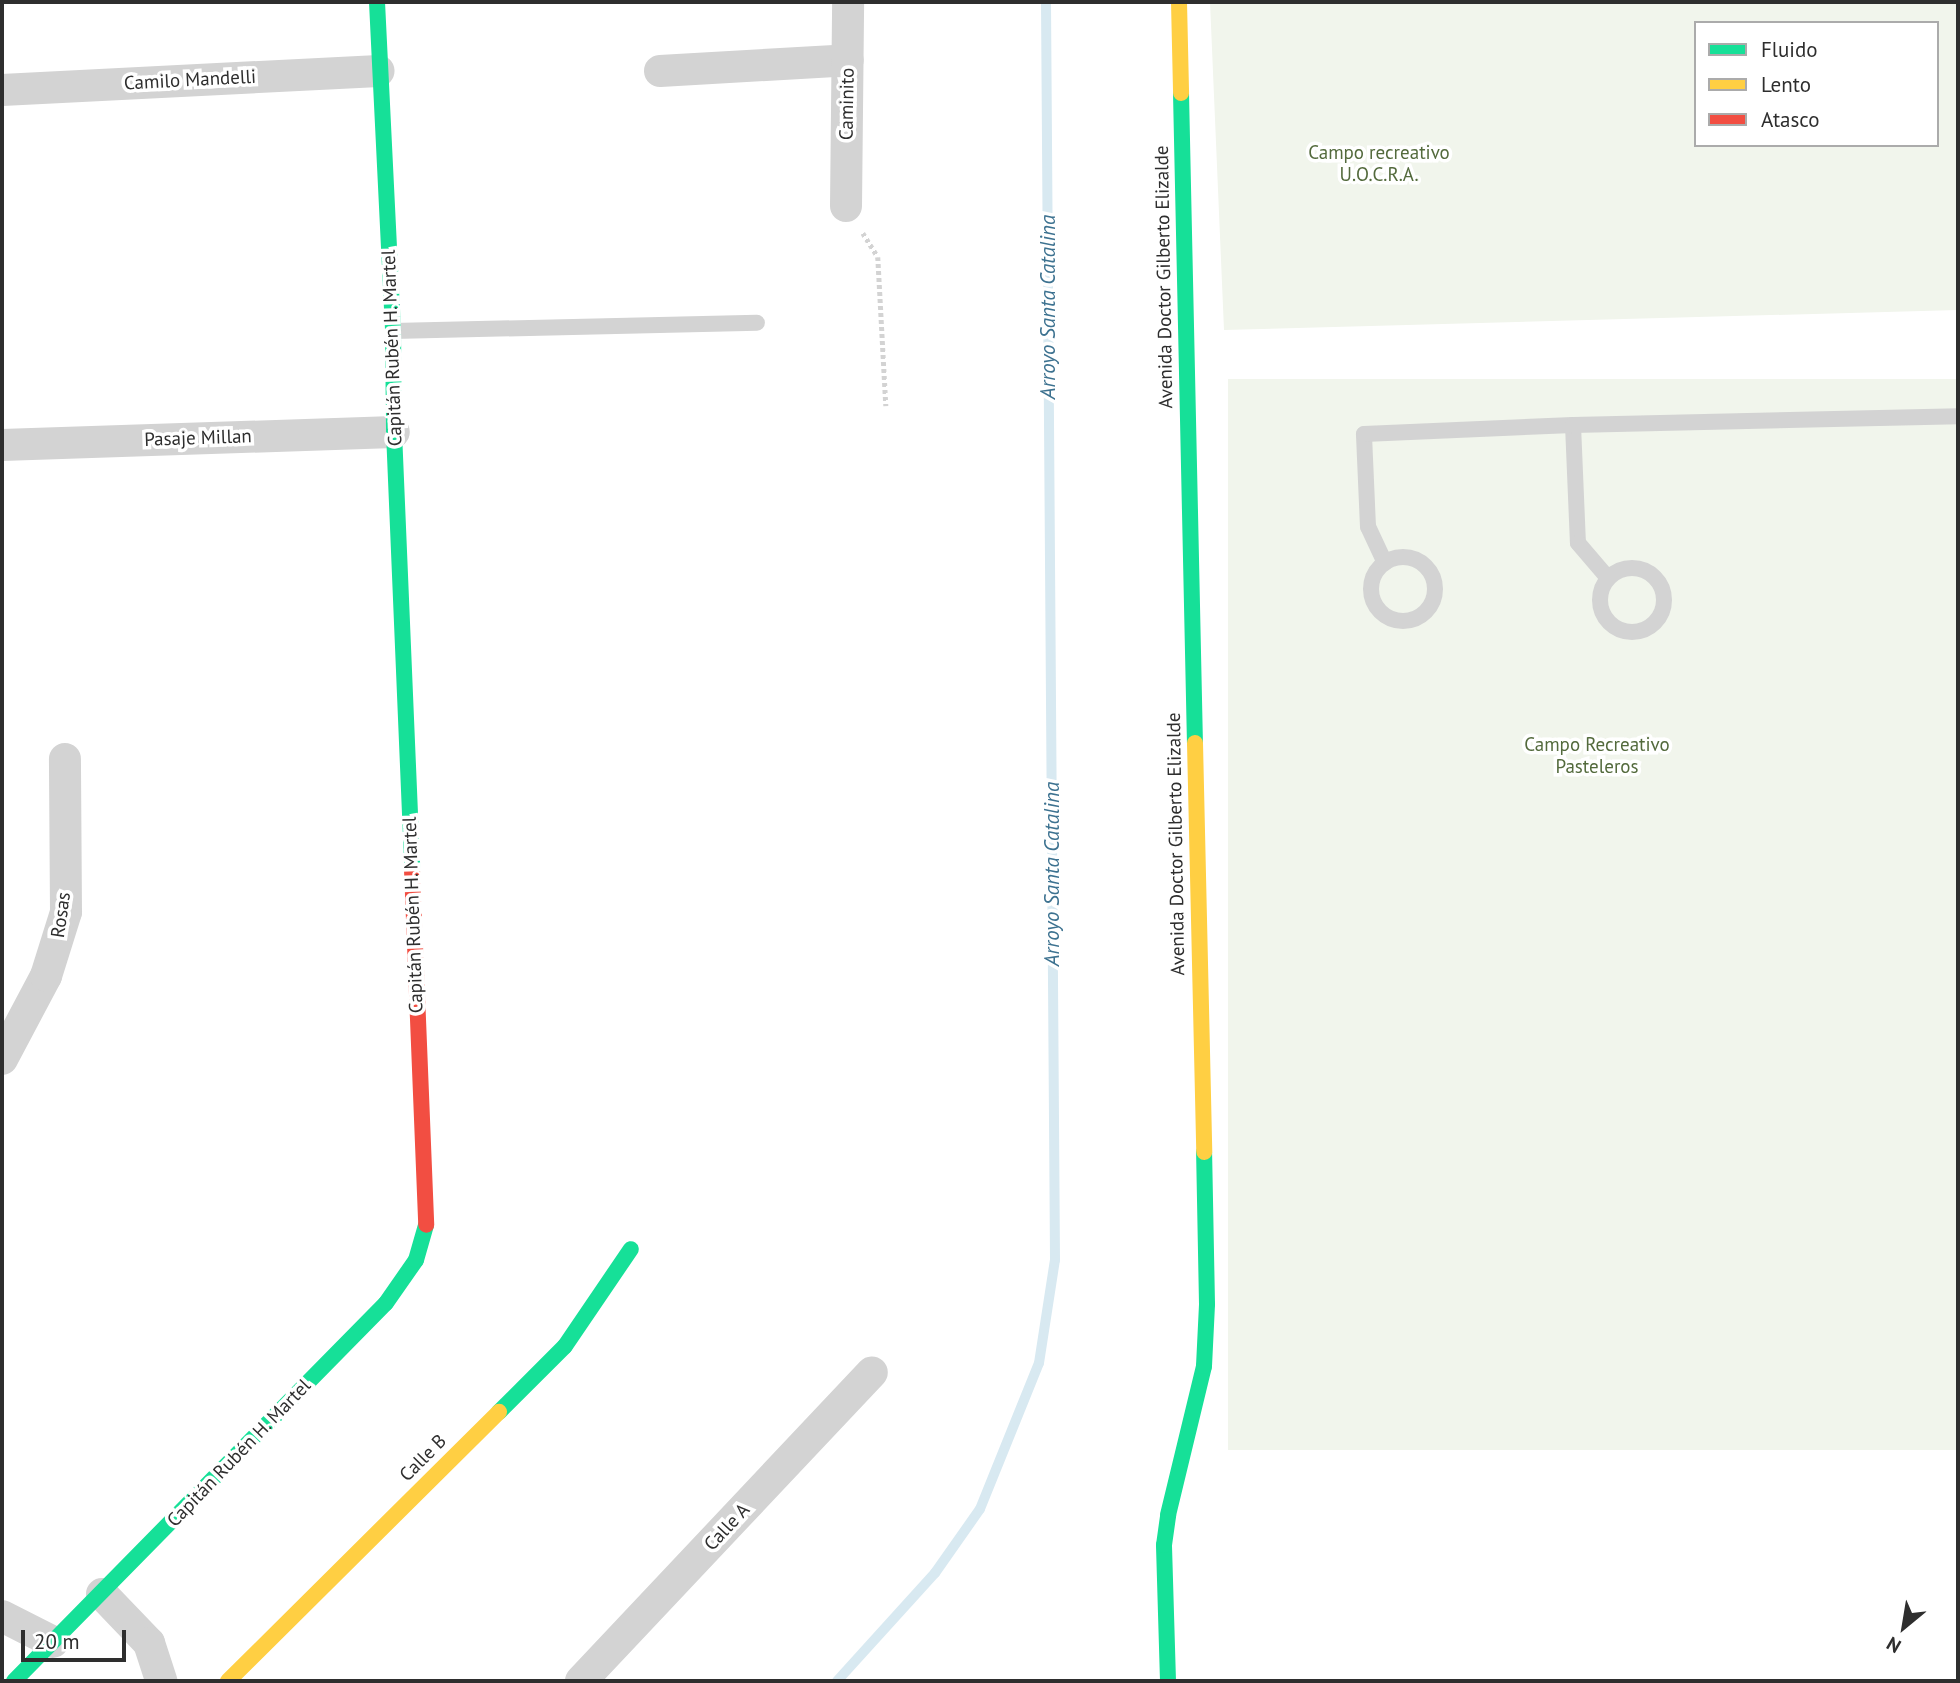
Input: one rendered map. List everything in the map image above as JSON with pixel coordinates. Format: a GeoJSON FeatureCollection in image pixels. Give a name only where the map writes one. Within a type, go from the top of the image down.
{"type":"FeatureCollection","features":[{"type":"Feature","properties":{"kind":"street","name":"Capitán Rubén H. Martel"},"geometry":{"type":"LineString","coordinates":[[14,1681],[386,1303],[416,1260],[426,1225],[394,432],[393,331],[377,2]]}},
{"type":"Feature","properties":{"kind":"street","name":"Caminito"},"geometry":{"type":"LineString","coordinates":[[846,206],[848,2]]}},
{"type":"Feature","properties":{"kind":"street","name":"Avenida Doctor Gilberto Elizalde"},"geometry":{"type":"LineString","coordinates":[[1168,1681],[1164,1545],[1168,1515],[1204,1366],[1207,1304],[1179,2]]}},
{"type":"Feature","properties":{"kind":"street"},"geometry":{"type":"LineString","coordinates":[[660,71],[848,60]]}},
{"type":"Feature","properties":{"kind":"street","name":"Camilo Mandelli"},"geometry":{"type":"LineString","coordinates":[[2,90],[379,71]]}},
{"type":"Feature","properties":{"kind":"street","name":"Pasaje Millan"},"geometry":{"type":"LineString","coordinates":[[2,445],[394,432]]}},
{"type":"Feature","properties":{"kind":"street","name":"Rosas"},"geometry":{"type":"LineString","coordinates":[[2,1059],[46,976],[58,945],[66,912],[65,759]]}},
{"type":"Feature","properties":{"kind":"street","name":"Calle B"},"geometry":{"type":"LineString","coordinates":[[228,1681],[565,1346],[592,1312],[631,1249]]}},
{"type":"Feature","properties":{"kind":"street","name":"Calle A"},"geometry":{"type":"LineString","coordinates":[[581,1681],[872,1372]]}},
{"type":"Feature","properties":{"kind":"street"},"geometry":{"type":"LineString","coordinates":[[102,1594],[149,1643],[161,1681]]}},
{"type":"Feature","properties":{"kind":"street"},"geometry":{"type":"LineString","coordinates":[[2,1616],[53,1642]]}},
{"type":"Feature","properties":{"kind":"lane"},"geometry":{"type":"LineString","coordinates":[[393,331],[757,323]]}},
{"type":"Feature","properties":{"kind":"lane"},"geometry":{"type":"LineString","coordinates":[[1385,563],[1368,527],[1364,434],[1573,425],[1958,416]]}},
{"type":"Feature","properties":{"kind":"lane"},"geometry":{"type":"LineString","coordinates":[[1573,425],[1578,543],[1608,578]]}},
{"type":"Feature","properties":{"kind":"lane"},"geometry":{"type":"LineString","coordinates":[[1405,557],[1424,564],[1431,572],[1435,593],[1425,612],[1417,618],[1407,621],[1386,616],[1373,600],[1372,579],[1385,563],[1405,557]]}},
{"type":"Feature","properties":{"kind":"lane"},"geometry":{"type":"LineString","coordinates":[[1638,568],[1656,579],[1664,599],[1658,618],[1650,626],[1630,632],[1611,624],[1600,607],[1600,596],[1608,578],[1617,571],[1638,568]]}},
{"type":"Feature","properties":{"kind":"path"},"geometry":{"type":"LineString","coordinates":[[846,206],[878,257],[886,406]]}},
{"type":"Feature","properties":{"kind":"green space","name":"Campo recreativo U.O.C.R.A."},"geometry":{"type":"Polygon","coordinates":[[[1210,2],[1958,2],[1958,310],[1224,330],[1210,2]]]}},
{"type":"Feature","properties":{"kind":"green space","name":"Campo Recreativo Pasteleros"},"geometry":{"type":"Polygon","coordinates":[[[1228,379],[1958,379],[1958,1450],[1228,1450],[1228,379]]]}},
{"type":"Feature","properties":{"kind":"waterway","name":"Arroyo Santa Catalina"},"geometry":{"type":"LineString","coordinates":[[837,1681],[935,1573],[980,1509],[1039,1363],[1055,1260],[1046,2]]}},
{"type":"Feature","properties":{"kind":"traffic: fast"},"geometry":{"type":"LineString","coordinates":[[377,2],[393,331],[394,432],[412,870]]}},
{"type":"Feature","properties":{"kind":"traffic: fast"},"geometry":{"type":"LineString","coordinates":[[1181,93],[1195,743]]}},
{"type":"Feature","properties":{"kind":"traffic: fast"},"geometry":{"type":"LineString","coordinates":[[1168,1681],[1164,1545],[1168,1515],[1204,1366],[1207,1304],[1204,1152]]}},
{"type":"Feature","properties":{"kind":"traffic: fast"},"geometry":{"type":"LineString","coordinates":[[14,1681],[386,1303],[416,1260],[426,1225]]}},
{"type":"Feature","properties":{"kind":"traffic: fast"},"geometry":{"type":"LineString","coordinates":[[499,1412],[565,1346],[631,1249]]}},
{"type":"Feature","properties":{"kind":"traffic: slow"},"geometry":{"type":"LineString","coordinates":[[1179,2],[1181,93]]}},
{"type":"Feature","properties":{"kind":"traffic: slow"},"geometry":{"type":"LineString","coordinates":[[1195,743],[1204,1152]]}},
{"type":"Feature","properties":{"kind":"traffic: slow"},"geometry":{"type":"LineString","coordinates":[[228,1681],[499,1412]]}},
{"type":"Feature","properties":{"kind":"traffic: jam"},"geometry":{"type":"LineString","coordinates":[[412,870],[426,1225]]}}]}
